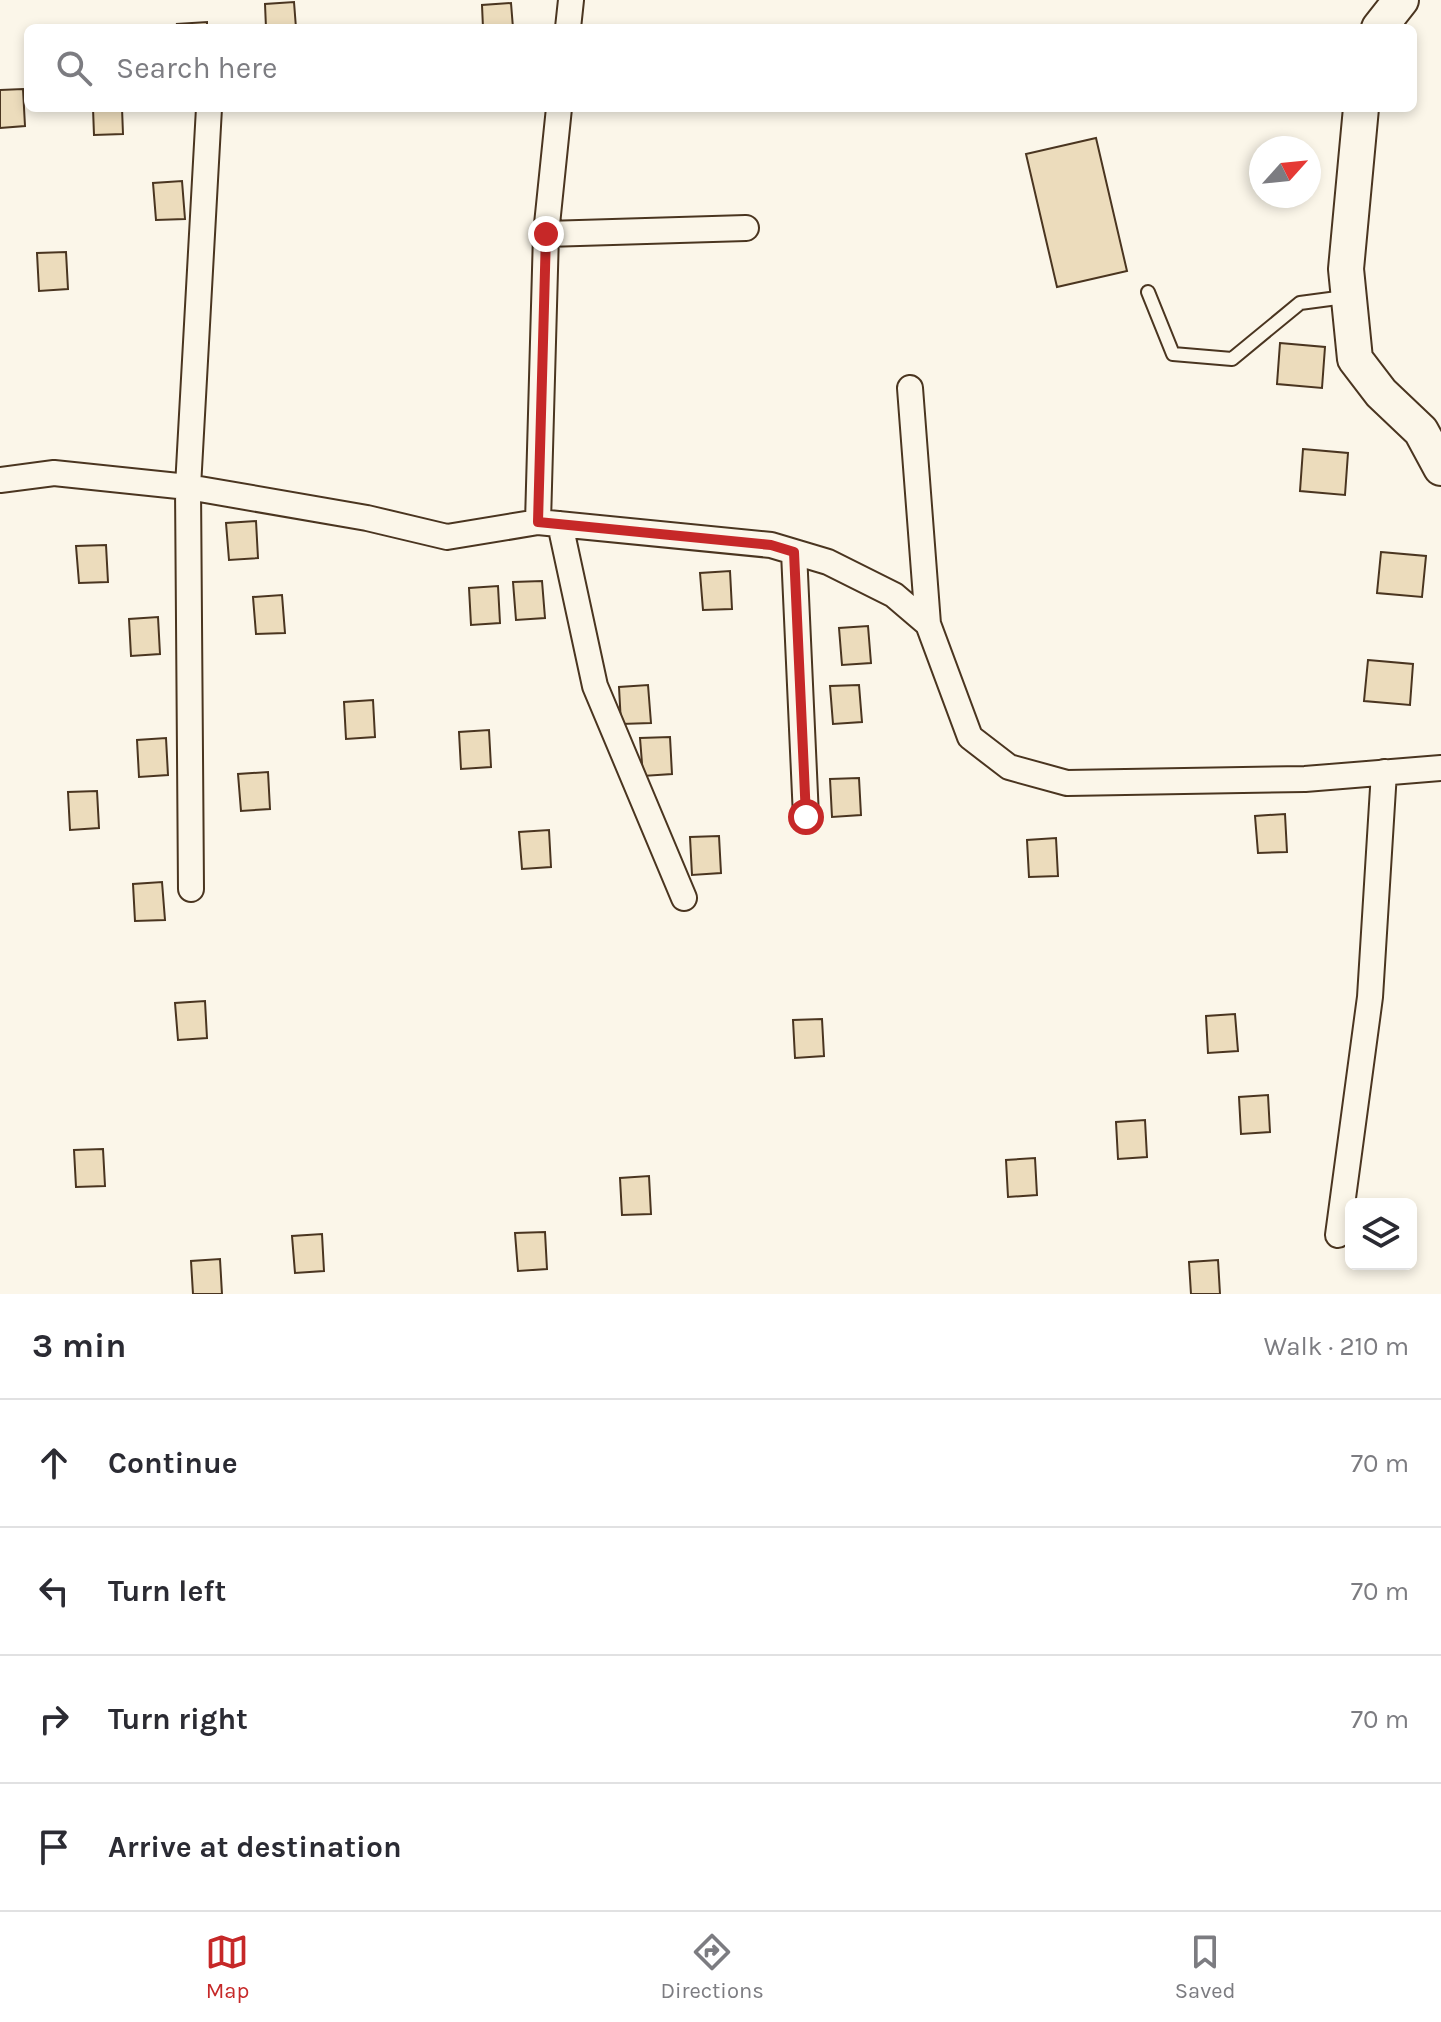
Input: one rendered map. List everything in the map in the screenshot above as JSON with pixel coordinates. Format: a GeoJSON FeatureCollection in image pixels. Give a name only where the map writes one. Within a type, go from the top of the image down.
{"type":"FeatureCollection","features":[{"type":"Feature","properties":{"kind":"street"},"geometry":{"type":"LineString","coordinates":[[568,24],[571,0]]}},
{"type":"Feature","properties":{"kind":"street"},"geometry":{"type":"LineString","coordinates":[[1382,24],[1401,0]]}},
{"type":"Feature","properties":{"kind":"street"},"geometry":{"type":"LineString","coordinates":[[191,889],[188,487],[209,112]]}},
{"type":"Feature","properties":{"kind":"street"},"geometry":{"type":"LineString","coordinates":[[559,112],[546,234],[549,523],[595,686],[684,898]]}},
{"type":"Feature","properties":{"kind":"street"},"geometry":{"type":"LineString","coordinates":[[1361,112],[1346,269],[1355,359],[1381,393],[1421,431],[1441,468]]}},
{"type":"Feature","properties":{"kind":"street"},"geometry":{"type":"LineString","coordinates":[[546,234],[746,228]]}},
{"type":"Feature","properties":{"kind":"street"},"geometry":{"type":"LineString","coordinates":[[910,388],[928,624],[970,737],[1009,767],[1067,783],[1305,779],[1441,768]]}},
{"type":"Feature","properties":{"kind":"street"},"geometry":{"type":"LineString","coordinates":[[0,480],[54,473],[188,487],[367,518],[447,537],[549,523],[771,545],[828,562],[894,595],[928,624]]}},
{"type":"Feature","properties":{"kind":"street"},"geometry":{"type":"LineString","coordinates":[[794,552],[806,817]]}},
{"type":"Feature","properties":{"kind":"street"},"geometry":{"type":"LineString","coordinates":[[1338,1235],[1370,997],[1384,772]]}},
{"type":"Feature","properties":{"kind":"lane"},"geometry":{"type":"LineString","coordinates":[[1148,292],[1173,354],[1232,359],[1300,303],[1348,296]]}},
{"type":"Feature","properties":{"kind":"building"},"geometry":{"type":"Polygon","coordinates":[[[294,2],[296,24],[266,24],[265,4],[294,2]]]}},
{"type":"Feature","properties":{"kind":"building"},"geometry":{"type":"Polygon","coordinates":[[[511,3],[513,24],[483,24],[482,5],[511,3]]]}},
{"type":"Feature","properties":{"kind":"building"},"geometry":{"type":"Polygon","coordinates":[[[23,89],[25,126],[0,128],[0,90],[23,89]]]}},
{"type":"Feature","properties":{"kind":"building"},"geometry":{"type":"Polygon","coordinates":[[[93,112],[122,112],[123,134],[94,135],[93,112]]]}},
{"type":"Feature","properties":{"kind":"building"},"geometry":{"type":"Polygon","coordinates":[[[1096,138],[1127,271],[1057,287],[1026,154],[1096,138]]]}},
{"type":"Feature","properties":{"kind":"building"},"geometry":{"type":"Polygon","coordinates":[[[182,181],[185,219],[156,220],[153,183],[182,181]]]}},
{"type":"Feature","properties":{"kind":"building"},"geometry":{"type":"Polygon","coordinates":[[[66,252],[68,289],[39,291],[37,253],[66,252]]]}},
{"type":"Feature","properties":{"kind":"building"},"geometry":{"type":"Polygon","coordinates":[[[1280,343],[1325,347],[1322,388],[1277,384],[1280,343]]]}},
{"type":"Feature","properties":{"kind":"building"},"geometry":{"type":"Polygon","coordinates":[[[1303,449],[1348,453],[1345,495],[1300,491],[1303,449]]]}},
{"type":"Feature","properties":{"kind":"building"},"geometry":{"type":"Polygon","coordinates":[[[256,521],[258,558],[229,560],[226,523],[256,521]]]}},
{"type":"Feature","properties":{"kind":"building"},"geometry":{"type":"Polygon","coordinates":[[[106,545],[108,582],[79,583],[76,546],[106,545]]]}},
{"type":"Feature","properties":{"kind":"building"},"geometry":{"type":"Polygon","coordinates":[[[1381,552],[1426,556],[1422,597],[1377,593],[1381,552]]]}},
{"type":"Feature","properties":{"kind":"building"},"geometry":{"type":"Polygon","coordinates":[[[730,571],[732,609],[703,610],[700,573],[730,571]]]}},
{"type":"Feature","properties":{"kind":"building"},"geometry":{"type":"Polygon","coordinates":[[[542,581],[545,618],[516,620],[513,582],[542,581]]]}},
{"type":"Feature","properties":{"kind":"building"},"geometry":{"type":"Polygon","coordinates":[[[498,586],[500,623],[471,625],[469,588],[498,586]]]}},
{"type":"Feature","properties":{"kind":"building"},"geometry":{"type":"Polygon","coordinates":[[[282,595],[285,633],[256,634],[253,597],[282,595]]]}},
{"type":"Feature","properties":{"kind":"building"},"geometry":{"type":"Polygon","coordinates":[[[158,617],[160,654],[131,656],[129,619],[158,617]]]}},
{"type":"Feature","properties":{"kind":"building"},"geometry":{"type":"Polygon","coordinates":[[[868,626],[871,663],[842,665],[839,628],[868,626]]]}},
{"type":"Feature","properties":{"kind":"building"},"geometry":{"type":"Polygon","coordinates":[[[1368,660],[1413,664],[1410,705],[1364,701],[1368,660]]]}},
{"type":"Feature","properties":{"kind":"building"},"geometry":{"type":"Polygon","coordinates":[[[648,685],[651,723],[621,724],[619,687],[648,685]]]}},
{"type":"Feature","properties":{"kind":"building"},"geometry":{"type":"Polygon","coordinates":[[[859,685],[862,722],[833,724],[830,686],[859,685]]]}},
{"type":"Feature","properties":{"kind":"building"},"geometry":{"type":"Polygon","coordinates":[[[373,700],[375,737],[346,739],[344,702],[373,700]]]}},
{"type":"Feature","properties":{"kind":"building"},"geometry":{"type":"Polygon","coordinates":[[[489,730],[491,767],[461,769],[459,732],[489,730]]]}},
{"type":"Feature","properties":{"kind":"building"},"geometry":{"type":"Polygon","coordinates":[[[670,737],[672,774],[643,776],[640,738],[670,737]]]}},
{"type":"Feature","properties":{"kind":"building"},"geometry":{"type":"Polygon","coordinates":[[[166,738],[168,775],[139,777],[137,740],[166,738]]]}},
{"type":"Feature","properties":{"kind":"building"},"geometry":{"type":"Polygon","coordinates":[[[268,772],[270,809],[241,811],[238,774],[268,772]]]}},
{"type":"Feature","properties":{"kind":"building"},"geometry":{"type":"Polygon","coordinates":[[[859,778],[861,815],[832,817],[830,779],[859,778]]]}},
{"type":"Feature","properties":{"kind":"building"},"geometry":{"type":"Polygon","coordinates":[[[97,791],[99,828],[70,830],[68,792],[97,791]]]}},
{"type":"Feature","properties":{"kind":"building"},"geometry":{"type":"Polygon","coordinates":[[[1285,814],[1287,852],[1258,853],[1255,816],[1285,814]]]}},
{"type":"Feature","properties":{"kind":"building"},"geometry":{"type":"Polygon","coordinates":[[[549,830],[551,867],[522,869],[519,832],[549,830]]]}},
{"type":"Feature","properties":{"kind":"building"},"geometry":{"type":"Polygon","coordinates":[[[719,836],[721,873],[692,875],[690,837],[719,836]]]}},
{"type":"Feature","properties":{"kind":"building"},"geometry":{"type":"Polygon","coordinates":[[[1056,838],[1058,876],[1029,877],[1027,840],[1056,838]]]}},
{"type":"Feature","properties":{"kind":"building"},"geometry":{"type":"Polygon","coordinates":[[[162,882],[165,920],[135,921],[133,884],[162,882]]]}},
{"type":"Feature","properties":{"kind":"building"},"geometry":{"type":"Polygon","coordinates":[[[205,1001],[207,1038],[178,1040],[175,1003],[205,1001]]]}},
{"type":"Feature","properties":{"kind":"building"},"geometry":{"type":"Polygon","coordinates":[[[1235,1014],[1238,1051],[1208,1053],[1206,1016],[1235,1014]]]}},
{"type":"Feature","properties":{"kind":"building"},"geometry":{"type":"Polygon","coordinates":[[[822,1019],[824,1056],[795,1058],[793,1020],[822,1019]]]}},
{"type":"Feature","properties":{"kind":"building"},"geometry":{"type":"Polygon","coordinates":[[[1268,1095],[1270,1132],[1241,1134],[1239,1097],[1268,1095]]]}},
{"type":"Feature","properties":{"kind":"building"},"geometry":{"type":"Polygon","coordinates":[[[1145,1120],[1147,1157],[1118,1159],[1116,1122],[1145,1120]]]}},
{"type":"Feature","properties":{"kind":"building"},"geometry":{"type":"Polygon","coordinates":[[[103,1149],[105,1186],[76,1187],[74,1150],[103,1149]]]}},
{"type":"Feature","properties":{"kind":"building"},"geometry":{"type":"Polygon","coordinates":[[[1035,1158],[1037,1195],[1008,1197],[1006,1160],[1035,1158]]]}},
{"type":"Feature","properties":{"kind":"building"},"geometry":{"type":"Polygon","coordinates":[[[649,1176],[651,1214],[622,1215],[620,1178],[649,1176]]]}},
{"type":"Feature","properties":{"kind":"building"},"geometry":{"type":"Polygon","coordinates":[[[545,1232],[547,1269],[518,1271],[515,1233],[545,1232]]]}},
{"type":"Feature","properties":{"kind":"building"},"geometry":{"type":"Polygon","coordinates":[[[322,1234],[324,1271],[295,1273],[292,1236],[322,1234]]]}},
{"type":"Feature","properties":{"kind":"building"},"geometry":{"type":"Polygon","coordinates":[[[220,1259],[222,1294],[193,1294],[191,1261],[220,1259]]]}},
{"type":"Feature","properties":{"kind":"building"},"geometry":{"type":"Polygon","coordinates":[[[1218,1260],[1220,1294],[1191,1294],[1189,1262],[1218,1260]]]}},
{"type":"Feature","properties":{"kind":"route"},"geometry":{"type":"LineString","coordinates":[[546,234],[538,522],[771,545],[794,552],[806,817]]}}]}
